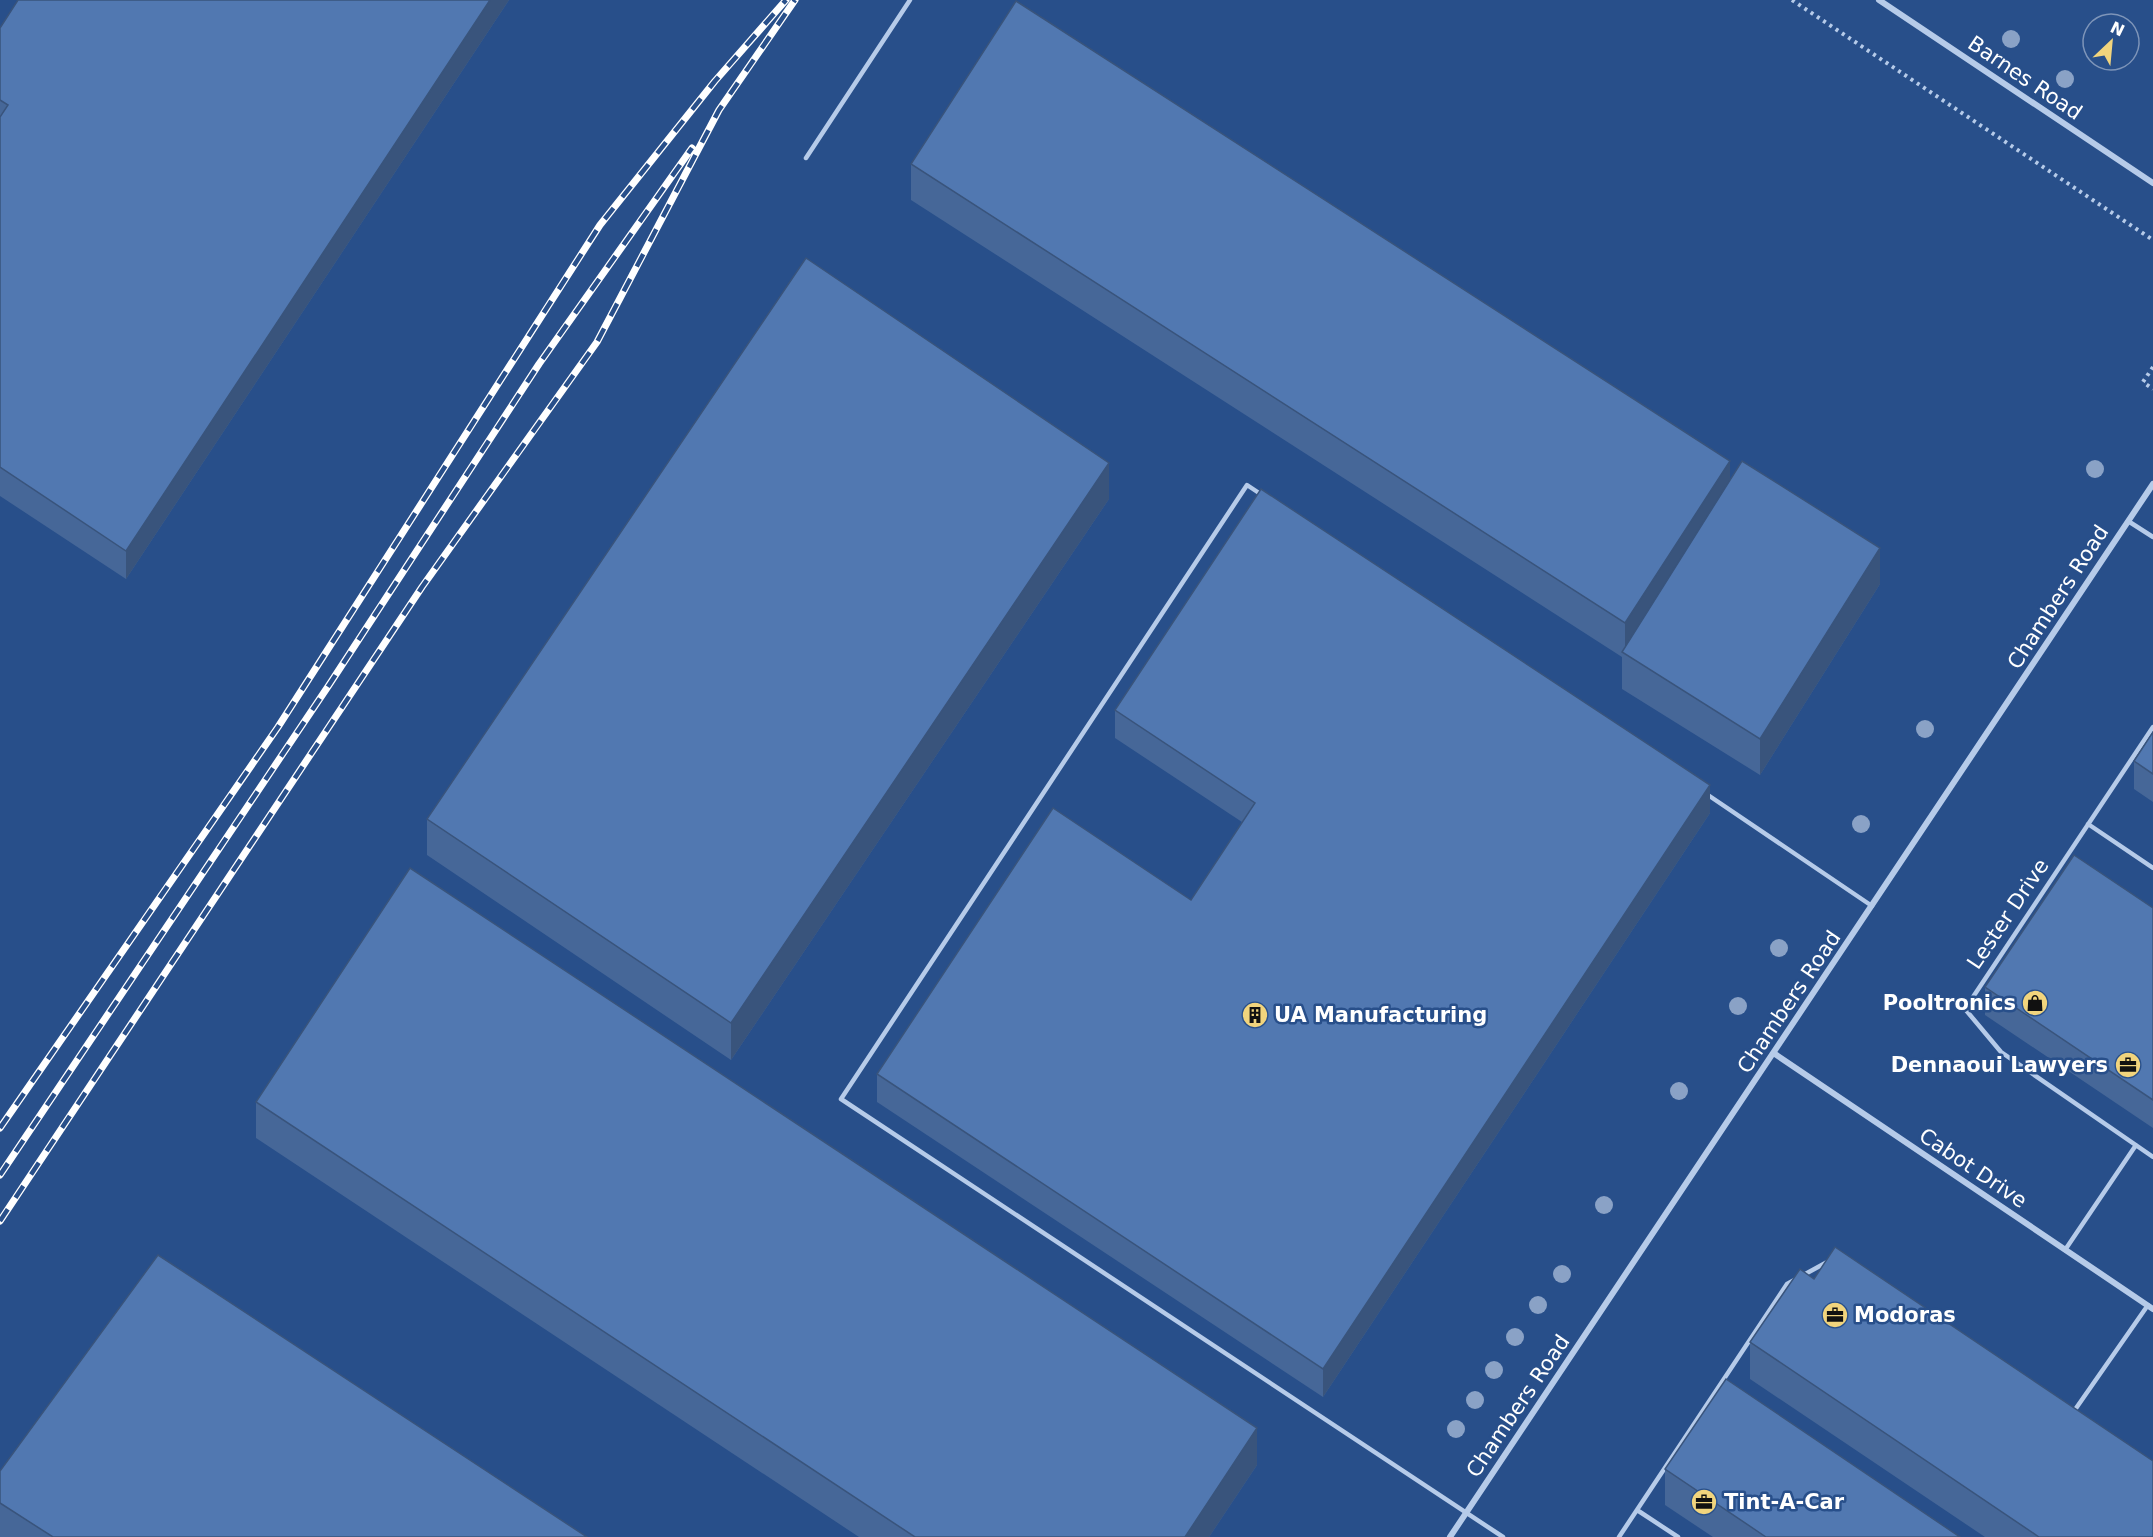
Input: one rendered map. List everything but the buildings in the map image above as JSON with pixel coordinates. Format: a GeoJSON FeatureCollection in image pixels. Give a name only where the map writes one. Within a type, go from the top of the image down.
{"type":"FeatureCollection","features":[{"type":"Feature","properties":{"kind":"street","name":"Barnes Road"},"geometry":{"type":"LineString","coordinates":[[1879,0],[2153,183]]}},
{"type":"Feature","properties":{"kind":"street","name":"Chambers Road"},"geometry":{"type":"LineString","coordinates":[[1450,1537],[1775,1054],[2153,484]]}},
{"type":"Feature","properties":{"kind":"street","name":"Cabot Drive"},"geometry":{"type":"LineString","coordinates":[[1775,1054],[2150,1307]]}},
{"type":"Feature","properties":{"kind":"lane"},"geometry":{"type":"LineString","coordinates":[[806,158],[910,0]]}},
{"type":"Feature","properties":{"kind":"lane"},"geometry":{"type":"LineString","coordinates":[[1267,498],[1247,485],[841,1099],[1503,1537]]}},
{"type":"Feature","properties":{"kind":"lane"},"geometry":{"type":"LineString","coordinates":[[2128,520],[2153,537]]}},
{"type":"Feature","properties":{"kind":"lane","name":"Lester Drive"},"geometry":{"type":"LineString","coordinates":[[2153,727],[1965,1009],[2001,1052],[2153,1157]]}},
{"type":"Feature","properties":{"kind":"lane"},"geometry":{"type":"LineString","coordinates":[[1694,786],[1873,907]]}},
{"type":"Feature","properties":{"kind":"lane"},"geometry":{"type":"LineString","coordinates":[[2088,824],[2153,868]]}},
{"type":"Feature","properties":{"kind":"lane"},"geometry":{"type":"LineString","coordinates":[[2066,1250],[2136,1145]]}},
{"type":"Feature","properties":{"kind":"lane"},"geometry":{"type":"LineString","coordinates":[[1619,1537],[1787,1284],[1832,1260]]}},
{"type":"Feature","properties":{"kind":"lane"},"geometry":{"type":"LineString","coordinates":[[2070,1417],[2150,1307]]}},
{"type":"Feature","properties":{"kind":"lane"},"geometry":{"type":"LineString","coordinates":[[1724,1381],[1734,1387]]}},
{"type":"Feature","properties":{"kind":"lane"},"geometry":{"type":"LineString","coordinates":[[2060,1411],[2079,1424]]}},
{"type":"Feature","properties":{"kind":"lane"},"geometry":{"type":"LineString","coordinates":[[1637,1510],[1678,1537]]}},
{"type":"Feature","properties":{"kind":"path"},"geometry":{"type":"LineString","coordinates":[[1792,0],[2153,240]]}},
{"type":"Feature","properties":{"kind":"path"},"geometry":{"type":"LineString","coordinates":[[2153,367],[2143,382],[2153,389]]}},
{"type":"Feature","properties":{"kind":"railway"},"geometry":{"type":"LineString","coordinates":[[0,1128],[278,727],[600,225],[715,81],[786,0]]}},
{"type":"Feature","properties":{"kind":"railway"},"geometry":{"type":"LineString","coordinates":[[0,1221],[422,587],[597,342],[719,110],[795,0]]}},
{"type":"Feature","properties":{"kind":"railway"},"geometry":{"type":"LineString","coordinates":[[0,1175],[329,685],[539,364],[692,148]]}},
{"type":"Feature","properties":{"kind":"place","name":"Pooltronics"},"geometry":{"type":"Point","coordinates":[2035,1003]}},
{"type":"Feature","properties":{"kind":"place","name":"UA Manufacturing"},"geometry":{"type":"Point","coordinates":[1255,1015]}},
{"type":"Feature","properties":{"kind":"place","name":"Dennaoui Lawyers"},"geometry":{"type":"Point","coordinates":[2128,1065]}},
{"type":"Feature","properties":{"kind":"place","name":"Modoras"},"geometry":{"type":"Point","coordinates":[1835,1315]}},
{"type":"Feature","properties":{"kind":"place","name":"Tint-A-Car"},"geometry":{"type":"Point","coordinates":[1704,1502]}}]}
